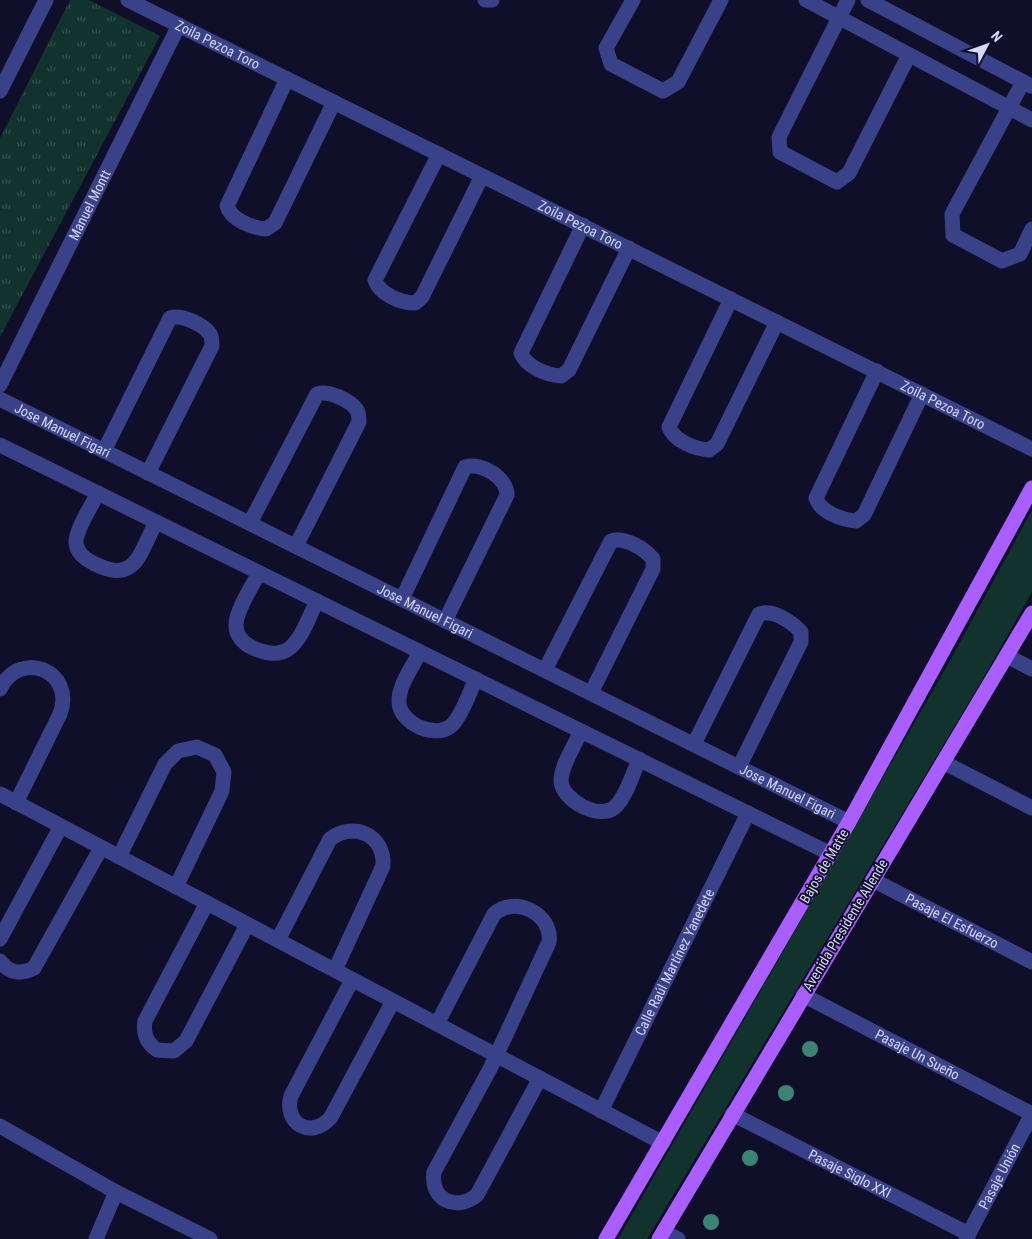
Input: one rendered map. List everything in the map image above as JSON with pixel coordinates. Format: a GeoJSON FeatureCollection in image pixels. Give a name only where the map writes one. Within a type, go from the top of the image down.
{"type":"FeatureCollection","features":[{"type":"Feature","properties":{"kind":"main road","name":"Bajos de Matte"},"geometry":{"type":"LineString","coordinates":[[606,1239],[831,854],[1032,488]]}},
{"type":"Feature","properties":{"kind":"main road","name":"Avenida Presidente Allende"},"geometry":{"type":"LineString","coordinates":[[661,1235],[1032,613]]}},
{"type":"Feature","properties":{"kind":"street"},"geometry":{"type":"LineString","coordinates":[[0,91],[46,0]]}},
{"type":"Feature","properties":{"kind":"street","name":"Zoila Pezoa Toro"},"geometry":{"type":"LineString","coordinates":[[128,0],[1032,448]]}},
{"type":"Feature","properties":{"kind":"street"},"geometry":{"type":"LineString","coordinates":[[485,0],[492,0]]}},
{"type":"Feature","properties":{"kind":"street"},"geometry":{"type":"LineString","coordinates":[[633,0],[606,48],[611,64],[664,91],[678,82],[721,0]]}},
{"type":"Feature","properties":{"kind":"street"},"geometry":{"type":"LineString","coordinates":[[806,0],[1032,120]]}},
{"type":"Feature","properties":{"kind":"street"},"geometry":{"type":"LineString","coordinates":[[848,0],[779,136],[780,152],[838,182],[849,173],[910,55]]}},
{"type":"Feature","properties":{"kind":"street"},"geometry":{"type":"LineString","coordinates":[[868,0],[1027,84],[1009,108],[952,214],[953,235],[1002,260],[1020,254],[1032,229]]}},
{"type":"Feature","properties":{"kind":"street","name":"Manuel Montt"},"geometry":{"type":"LineString","coordinates":[[0,385],[179,25]]}},
{"type":"Feature","properties":{"kind":"street"},"geometry":{"type":"LineString","coordinates":[[287,78],[227,206],[228,212],[235,218],[258,229],[266,229],[275,223],[334,102]]}},
{"type":"Feature","properties":{"kind":"street"},"geometry":{"type":"LineString","coordinates":[[440,154],[375,280],[376,286],[382,292],[406,303],[414,304],[422,298],[482,176]]}},
{"type":"Feature","properties":{"kind":"street"},"geometry":{"type":"LineString","coordinates":[[582,225],[521,353],[529,364],[553,375],[561,376],[569,370],[629,248]]}},
{"type":"Feature","properties":{"kind":"street"},"geometry":{"type":"LineString","coordinates":[[731,299],[669,427],[677,439],[701,449],[709,450],[717,444],[777,322]]}},
{"type":"Feature","properties":{"kind":"street"},"geometry":{"type":"LineString","coordinates":[[104,451],[170,318],[183,317],[206,330],[212,336],[212,346],[148,473]]}},
{"type":"Feature","properties":{"kind":"street"},"geometry":{"type":"LineString","coordinates":[[877,372],[816,498],[818,504],[824,509],[848,520],[856,521],[864,515],[922,394]]}},
{"type":"Feature","properties":{"kind":"street"},"geometry":{"type":"LineString","coordinates":[[250,523],[317,394],[322,392],[330,394],[353,406],[359,412],[359,422],[296,546]]}},
{"type":"Feature","properties":{"kind":"street","name":"Jose Manuel Figari"},"geometry":{"type":"LineString","coordinates":[[0,399],[849,822]]}},
{"type":"Feature","properties":{"kind":"street"},"geometry":{"type":"LineString","coordinates":[[0,445],[831,854]]}},
{"type":"Feature","properties":{"kind":"street"},"geometry":{"type":"LineString","coordinates":[[402,599],[465,467],[479,467],[502,479],[507,485],[507,495],[445,620]]}},
{"type":"Feature","properties":{"kind":"street"},"geometry":{"type":"LineString","coordinates":[[98,493],[76,542],[83,557],[106,570],[122,572],[132,565],[156,522]]}},
{"type":"Feature","properties":{"kind":"street"},"geometry":{"type":"LineString","coordinates":[[545,670],[611,541],[625,540],[648,553],[653,559],[653,569],[591,694]]}},
{"type":"Feature","properties":{"kind":"street"},"geometry":{"type":"LineString","coordinates":[[259,573],[238,614],[236,626],[241,640],[262,652],[279,654],[291,648],[316,601]]}},
{"type":"Feature","properties":{"kind":"street"},"geometry":{"type":"LineString","coordinates":[[694,744],[759,614],[773,614],[796,626],[801,632],[802,642],[739,767]]}},
{"type":"Feature","properties":{"kind":"street"},"geometry":{"type":"LineString","coordinates":[[420,652],[399,696],[400,708],[411,722],[431,731],[448,728],[457,718],[476,679]]}},
{"type":"Feature","properties":{"kind":"street"},"geometry":{"type":"LineString","coordinates":[[1007,656],[1032,669]]}},
{"type":"Feature","properties":{"kind":"street"},"geometry":{"type":"LineString","coordinates":[[0,689],[13,672],[21,668],[37,668],[45,670],[58,682],[64,698],[60,714],[16,803]]}},
{"type":"Feature","properties":{"kind":"street"},"geometry":{"type":"LineString","coordinates":[[582,731],[563,770],[561,782],[566,794],[593,810],[608,811],[616,806],[639,759]]}},
{"type":"Feature","properties":{"kind":"street"},"geometry":{"type":"LineString","coordinates":[[120,857],[171,756],[188,748],[207,750],[221,763],[225,782],[176,887]]}},
{"type":"Feature","properties":{"kind":"street"},"geometry":{"type":"LineString","coordinates":[[943,762],[1032,808]]}},
{"type":"Feature","properties":{"kind":"street"},"geometry":{"type":"LineString","coordinates":[[0,794],[663,1143]]}},
{"type":"Feature","properties":{"kind":"street","name":"Calle Raúl Martínez Yanedete"},"geometry":{"type":"LineString","coordinates":[[601,1110],[748,813]]}},
{"type":"Feature","properties":{"kind":"street"},"geometry":{"type":"LineString","coordinates":[[0,939],[61,826]]}},
{"type":"Feature","properties":{"kind":"street"},"geometry":{"type":"LineString","coordinates":[[278,940],[330,839],[346,831],[364,833],[372,837],[382,850],[383,866],[335,970]]}},
{"type":"Feature","properties":{"kind":"street"},"geometry":{"type":"LineString","coordinates":[[0,961],[10,970],[18,972],[34,968],[102,848]]}},
{"type":"Feature","properties":{"kind":"street","name":"Pasaje El Esfuerzo"},"geometry":{"type":"LineString","coordinates":[[873,880],[1032,962]]}},
{"type":"Feature","properties":{"kind":"street"},"geometry":{"type":"LineString","coordinates":[[207,903],[145,1021],[146,1038],[158,1050],[174,1051],[186,1041],[247,925]]}},
{"type":"Feature","properties":{"kind":"street"},"geometry":{"type":"LineString","coordinates":[[436,1024],[494,914],[504,907],[513,905],[537,914],[546,923],[550,935],[549,942],[495,1055],[434,1172],[434,1185],[445,1202],[465,1203],[477,1195],[540,1078]]}},
{"type":"Feature","properties":{"kind":"street"},"geometry":{"type":"LineString","coordinates":[[352,980],[291,1096],[290,1113],[294,1121],[301,1126],[318,1128],[326,1124],[393,1001]]}},
{"type":"Feature","properties":{"kind":"street","name":"Pasaje Un Sueño"},"geometry":{"type":"LineString","coordinates":[[803,996],[1032,1114]]}},
{"type":"Feature","properties":{"kind":"street","name":"Pasaje Siglo XXI"},"geometry":{"type":"LineString","coordinates":[[732,1114],[968,1236]]}},
{"type":"Feature","properties":{"kind":"street","name":"Pasaje Unión"},"geometry":{"type":"LineString","coordinates":[[968,1236],[1032,1114]]}},
{"type":"Feature","properties":{"kind":"street"},"geometry":{"type":"LineString","coordinates":[[0,1126],[116,1192],[210,1239]]}},
{"type":"Feature","properties":{"kind":"street"},"geometry":{"type":"LineString","coordinates":[[96,1239],[116,1192]]}},
{"type":"Feature","properties":{"kind":"street"},"geometry":{"type":"LineString","coordinates":[[661,1235],[678,1239]]}},
{"type":"Feature","properties":{"kind":"green space"},"geometry":{"type":"Polygon","coordinates":[[[70,0],[89,0],[160,36],[0,337],[0,138],[70,0]]]}},
{"type":"Feature","properties":{"kind":"green space"},"geometry":{"type":"Polygon","coordinates":[[[1032,510],[1032,592],[981,682],[647,1239],[618,1239],[947,666],[1032,510]]]}}]}
